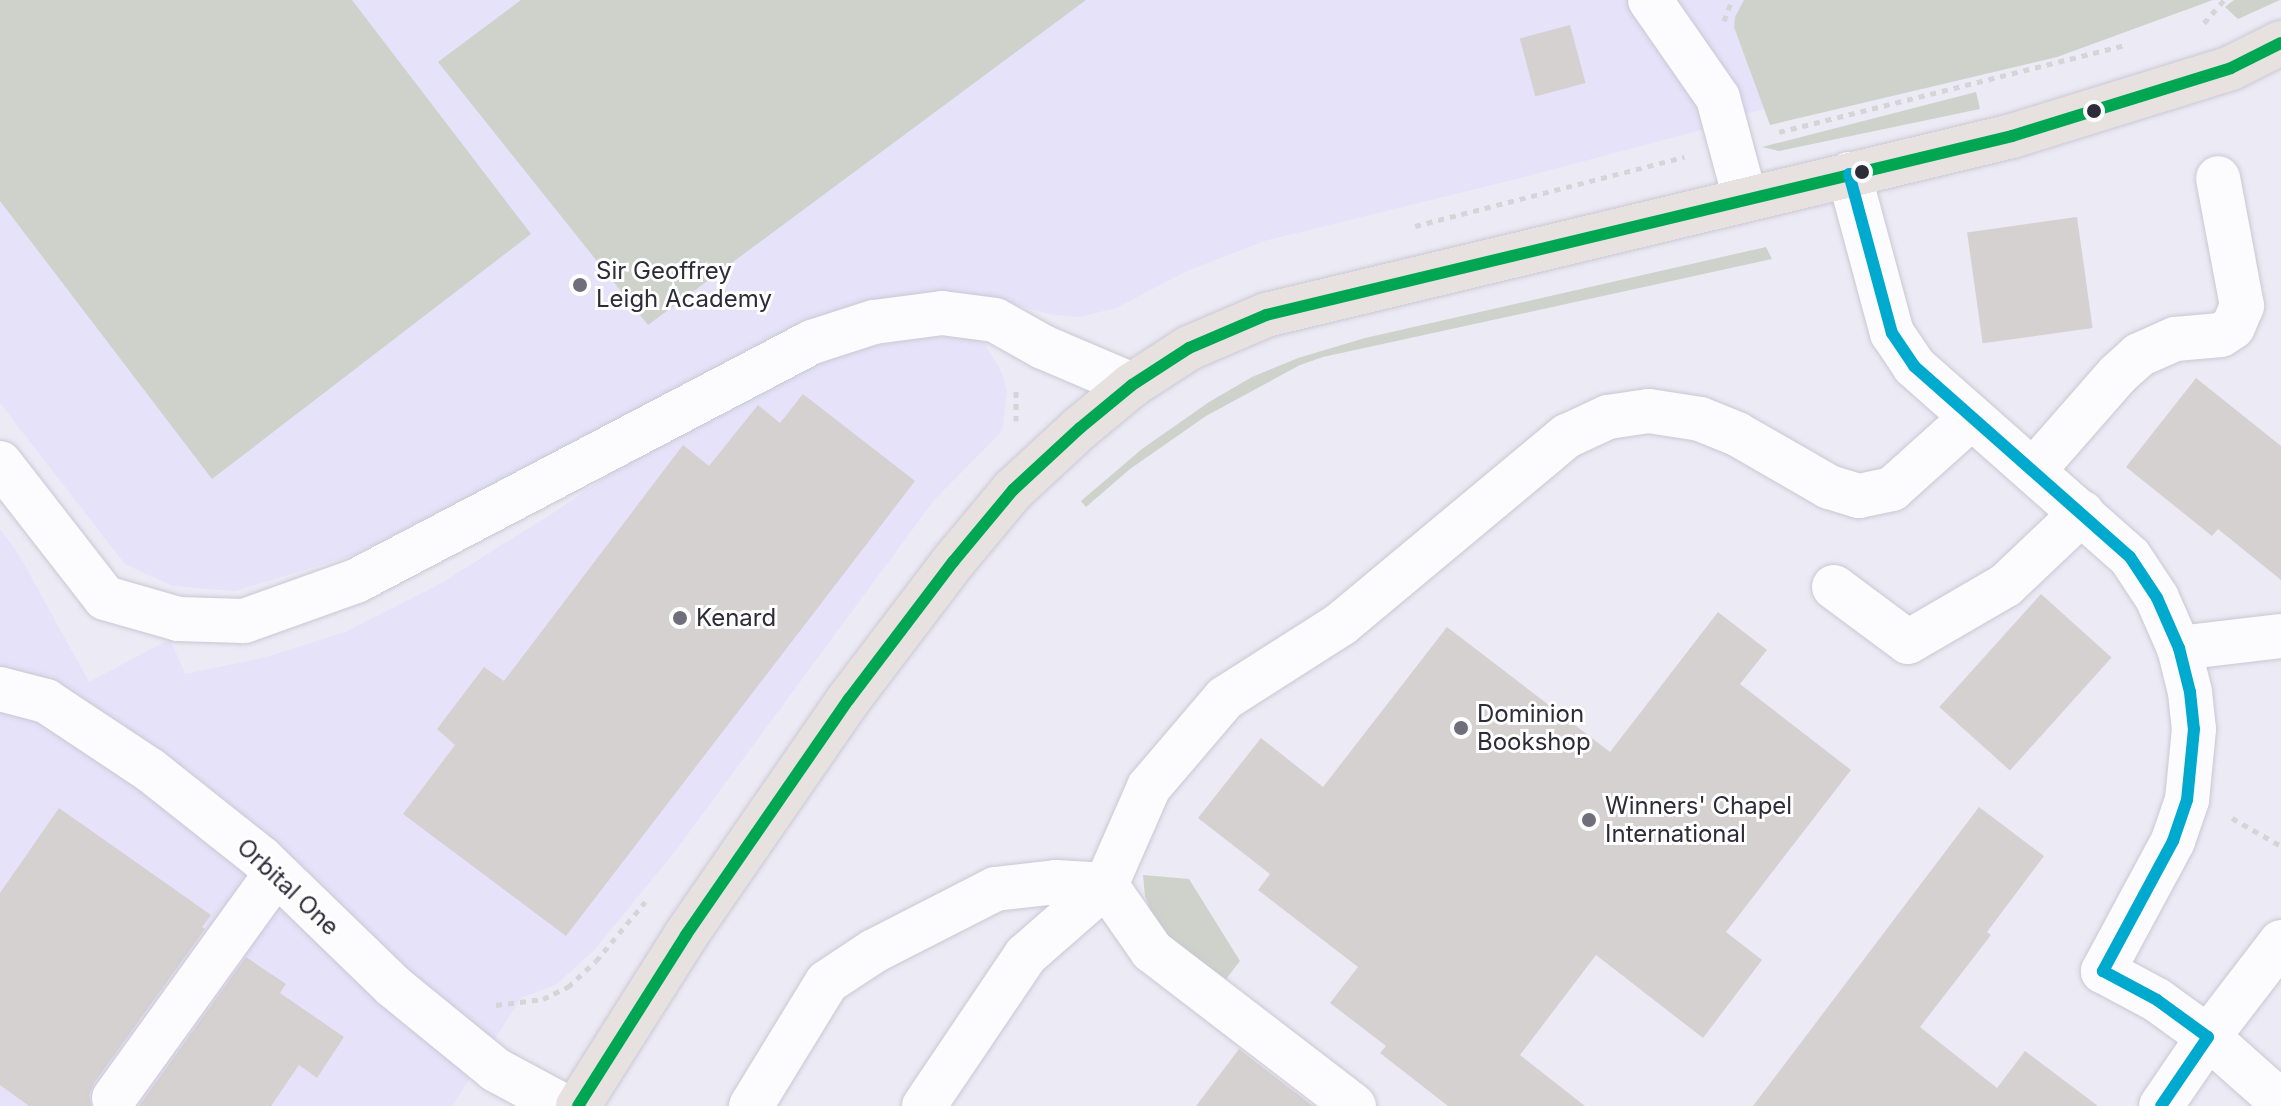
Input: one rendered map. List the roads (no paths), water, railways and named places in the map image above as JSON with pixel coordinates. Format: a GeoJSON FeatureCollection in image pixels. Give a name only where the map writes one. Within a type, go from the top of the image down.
{"type":"FeatureCollection","features":[{"type":"Feature","properties":{"kind":"main road"},"geometry":{"type":"LineString","coordinates":[[578,1106],[704,908],[849,699],[953,562],[1013,490],[1132,385],[1189,348],[1266,315],[2097,112],[2231,68],[2281,43]]}},
{"type":"Feature","properties":{"kind":"street"},"geometry":{"type":"LineString","coordinates":[[1650,0],[1718,98],[1745,198]]}},
{"type":"Feature","properties":{"kind":"street"},"geometry":{"type":"LineString","coordinates":[[1849,174],[1892,333],[1914,366],[2130,557],[2157,598],[2179,648],[2190,692],[2194,729],[2187,800],[2173,841],[2103,971],[2157,1000],[2208,1037],[2281,1102]]}},
{"type":"Feature","properties":{"kind":"street"},"geometry":{"type":"LineString","coordinates":[[2033,471],[2117,375],[2139,355],[2175,339],[2221,335],[2233,327],[2242,306],[2218,178]]}},
{"type":"Feature","properties":{"kind":"street"},"geometry":{"type":"LineString","coordinates":[[0,463],[105,598],[178,619],[244,621],[356,581],[812,342],[874,322],[942,313],[995,320],[1043,347],[1132,385]]}},
{"type":"Feature","properties":{"kind":"street"},"geometry":{"type":"LineString","coordinates":[[924,1106],[1026,955],[1106,885],[1149,787],[1225,698],[1341,624],[1567,436],[1608,417],[1649,411],[1700,419],[1737,434],[1829,487],[1859,496],[1892,489],[1971,418]]}},
{"type":"Feature","properties":{"kind":"street"},"geometry":{"type":"LineString","coordinates":[[1834,587],[1908,642],[2006,585],[2082,513]]}},
{"type":"Feature","properties":{"kind":"street"},"geometry":{"type":"LineString","coordinates":[[2179,648],[2281,636]]}},
{"type":"Feature","properties":{"kind":"street","name":"Orbital One"},"geometry":{"type":"LineString","coordinates":[[0,689],[46,701],[150,770],[276,873],[393,986],[496,1070],[563,1106]]}},
{"type":"Feature","properties":{"kind":"street"},"geometry":{"type":"LineString","coordinates":[[114,1098],[276,873]]}},
{"type":"Feature","properties":{"kind":"street"},"geometry":{"type":"LineString","coordinates":[[751,1106],[827,982],[874,951],[995,889],[1056,882],[1106,885]]}},
{"type":"Feature","properties":{"kind":"street"},"geometry":{"type":"LineString","coordinates":[[1106,885],[1152,951],[1354,1106]]}},
{"type":"Feature","properties":{"kind":"street"},"geometry":{"type":"LineString","coordinates":[[2161,1106],[2208,1037],[2281,942]]}},
{"type":"Feature","properties":{"kind":"place","name":"Sir Geoffrey Leigh Academy"},"geometry":{"type":"Point","coordinates":[580,285]}},
{"type":"Feature","properties":{"kind":"place","name":"Kenard"},"geometry":{"type":"Point","coordinates":[680,618]}},
{"type":"Feature","properties":{"kind":"place","name":"Dominion Bookshop"},"geometry":{"type":"Point","coordinates":[1461,728]}},
{"type":"Feature","properties":{"kind":"place","name":"Winners' Chapel International"},"geometry":{"type":"Point","coordinates":[1589,820]}}]}
